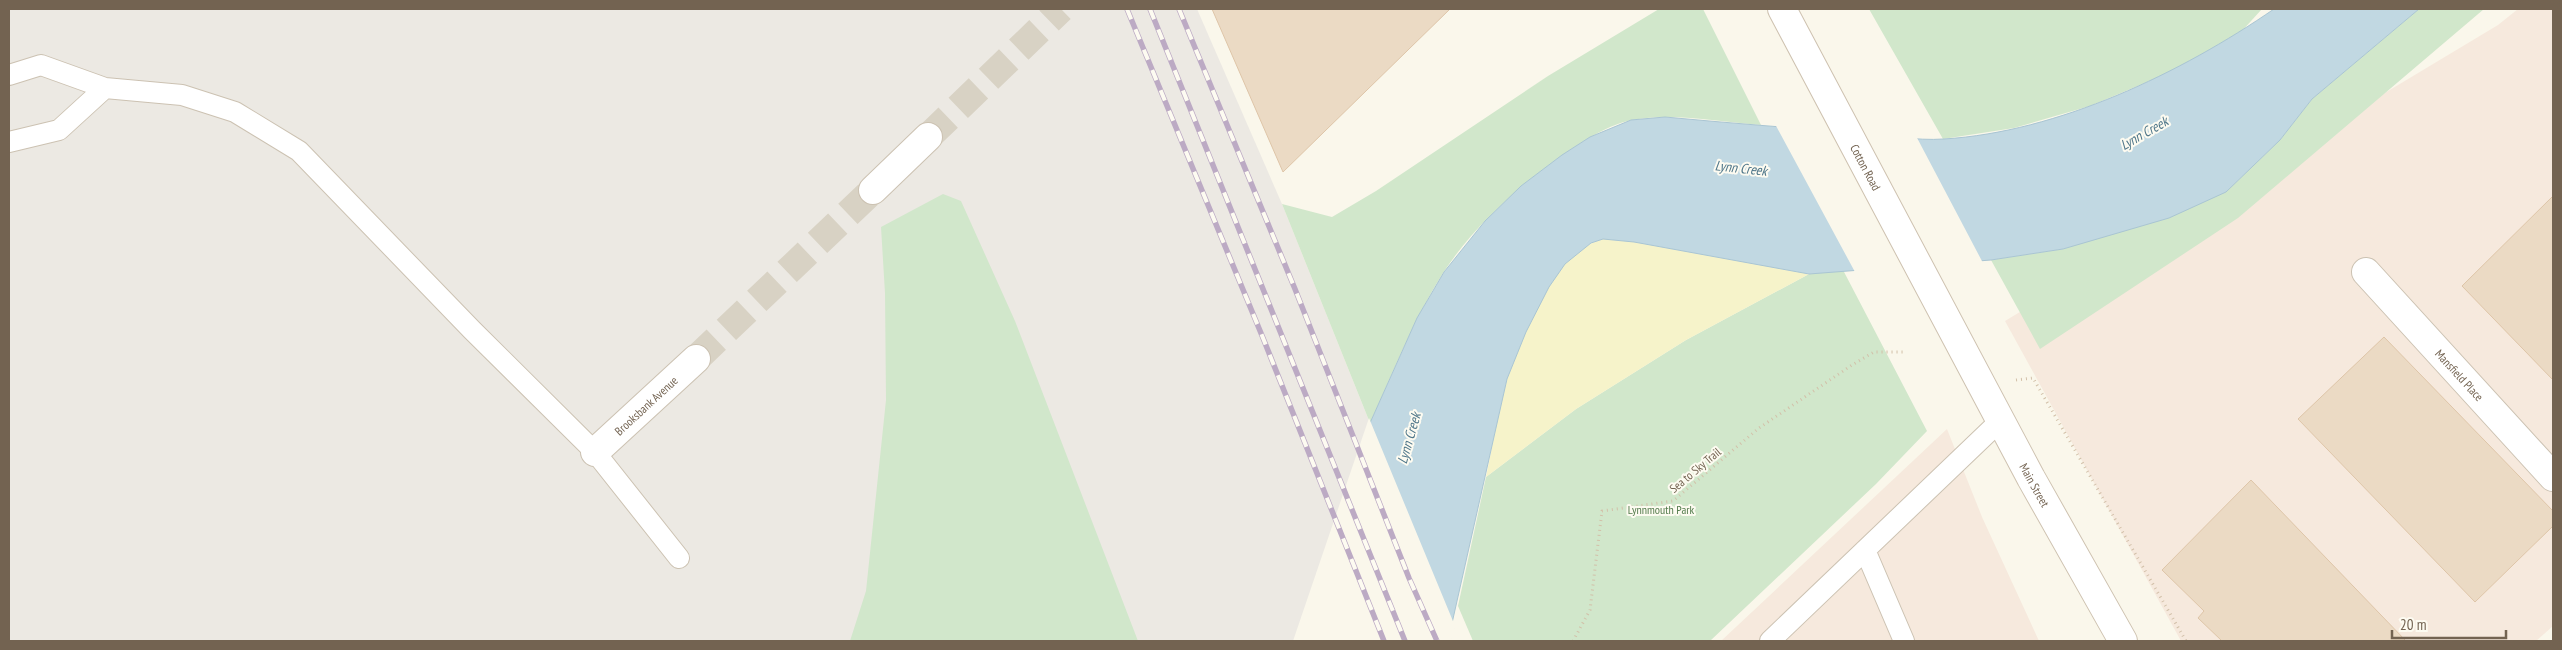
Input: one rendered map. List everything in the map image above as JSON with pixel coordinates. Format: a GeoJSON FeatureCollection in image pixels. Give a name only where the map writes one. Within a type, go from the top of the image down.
{"type":"FeatureCollection","features":[{"type":"Feature","properties":{"kind":"main road","name":"Cotton Road"},"geometry":{"type":"LineString","coordinates":[[1784,13],[1951,326]]}},
{"type":"Feature","properties":{"kind":"main road"},"geometry":{"type":"LineString","coordinates":[[872,190],[928,136]]}},
{"type":"Feature","properties":{"kind":"main road","name":"Mansfield Place"},"geometry":{"type":"LineString","coordinates":[[2366,272],[2553,477]]}},
{"type":"Feature","properties":{"kind":"main road","name":"Main Street"},"geometry":{"type":"LineString","coordinates":[[1951,326],[2123,641]]}},
{"type":"Feature","properties":{"kind":"main road","name":"Brooksbank Avenue"},"geometry":{"type":"LineString","coordinates":[[594,452],[696,359]]}},
{"type":"Feature","properties":{"kind":"lane"},"geometry":{"type":"LineString","coordinates":[[9,75],[41,65],[105,88],[182,95],[235,112],[299,151],[472,330],[594,452],[679,558]]}},
{"type":"Feature","properties":{"kind":"lane"},"geometry":{"type":"LineString","coordinates":[[9,142],[59,130],[105,88]]}},
{"type":"Feature","properties":{"kind":"lane"},"geometry":{"type":"LineString","coordinates":[[1770,641],[2001,420]]}},
{"type":"Feature","properties":{"kind":"lane"},"geometry":{"type":"LineString","coordinates":[[1865,550],[1904,641]]}},
{"type":"Feature","properties":{"kind":"path","name":"Sea to Sky Trail"},"geometry":{"type":"LineString","coordinates":[[1573,641],[1590,610],[1602,511],[1673,501],[1759,428],[1874,352],[1903,352]]}},
{"type":"Feature","properties":{"kind":"path"},"geometry":{"type":"LineString","coordinates":[[2032,378],[2186,641]]}},
{"type":"Feature","properties":{"kind":"shaded area"},"geometry":{"type":"Polygon","coordinates":[[[9,9],[1197,9],[1282,204],[1370,423],[1295,641],[9,641],[9,9]]]}},
{"type":"Feature","properties":{"kind":"shaded area"},"geometry":{"type":"Polygon","coordinates":[[[2518,9],[2553,9],[2553,626],[2536,641],[2181,641],[2005,321],[2498,25],[2518,9]]]}},
{"type":"Feature","properties":{"kind":"shaded area"},"geometry":{"type":"Polygon","coordinates":[[[1947,429],[1982,517],[2039,641],[1721,641],[1947,429]]]}},
{"type":"Feature","properties":{"kind":"green space"},"geometry":{"type":"Polygon","coordinates":[[[1659,9],[1703,9],[1761,125],[1680,117],[1632,120],[1590,137],[1537,175],[1479,227],[1443,273],[1413,328],[1370,423],[1282,204],[1332,217],[1376,191],[1548,76],[1659,9]]]}},
{"type":"Feature","properties":{"kind":"green space"},"geometry":{"type":"Polygon","coordinates":[[[1869,9],[2262,9],[2241,32],[2171,72],[2090,106],[2014,128],[1943,139],[1869,9]]]}},
{"type":"Feature","properties":{"kind":"green space"},"geometry":{"type":"Polygon","coordinates":[[[2419,9],[2484,9],[2238,218],[2040,349],[1991,260],[2063,249],[2226,192],[2280,140],[2312,99],[2419,9]]]}},
{"type":"Feature","properties":{"kind":"green space"},"geometry":{"type":"Polygon","coordinates":[[[943,194],[961,201],[1015,321],[1138,641],[850,641],[866,591],[886,400],[885,293],[881,227],[943,194]]]}},
{"type":"Feature","properties":{"kind":"green space","name":"Lynnmouth Park"},"geometry":{"type":"Polygon","coordinates":[[[1843,270],[1927,431],[1876,484],[1710,641],[1473,641],[1458,606],[1486,477],[1576,409],[1686,340],[1809,274],[1843,270]]]}},
{"type":"Feature","properties":{"kind":"sand"},"geometry":{"type":"Polygon","coordinates":[[[1603,239],[1634,242],[1809,274],[1686,340],[1576,409],[1486,477],[1498,416],[1511,367],[1532,319],[1548,288],[1565,264],[1583,248],[1603,239]]]}},
{"type":"Feature","properties":{"kind":"water","name":"Lynn Creek"},"geometry":{"type":"Polygon","coordinates":[[[2274,9],[2419,9],[2312,99],[2280,140],[2226,192],[2169,218],[2063,249],[1991,260],[1809,274],[1634,242],[1603,239],[1591,243],[1565,264],[1549,287],[1526,332],[1507,379],[1448,641],[1295,641],[1370,423],[1417,318],[1444,272],[1485,221],[1521,186],[1562,155],[1590,137],[1631,120],[1665,117],[1923,139],[1944,139],[1987,134],[2031,125],[2074,112],[2159,76],[2238,33],[2274,9]]]}},
{"type":"Feature","properties":{"kind":"pier"},"geometry":{"type":"Polygon","coordinates":[[[1775,124],[1915,134],[1983,263],[1855,272],[1775,124]]]}},
{"type":"Feature","properties":{"kind":"pier"},"geometry":{"type":"Polygon","coordinates":[[[1369,418],[1455,626],[1451,641],[1293,641],[1369,418]]]}},
{"type":"Feature","properties":{"kind":"building"},"geometry":{"type":"Polygon","coordinates":[[[1212,9],[1450,9],[1283,172],[1212,9]]]}},
{"type":"Feature","properties":{"kind":"building"},"geometry":{"type":"Polygon","coordinates":[[[2553,196],[2553,380],[2462,286],[2553,196]]]}},
{"type":"Feature","properties":{"kind":"building"},"geometry":{"type":"Polygon","coordinates":[[[2384,337],[2553,511],[2553,526],[2475,602],[2298,419],[2384,337]]]}},
{"type":"Feature","properties":{"kind":"building"},"geometry":{"type":"Polygon","coordinates":[[[2251,480],[2406,641],[2222,641],[2198,618],[2204,611],[2162,570],[2251,480]]]}},
{"type":"Feature","properties":{"kind":"tunnel"},"geometry":{"type":"LineString","coordinates":[[928,137],[1061,9]]}},
{"type":"Feature","properties":{"kind":"tunnel"},"geometry":{"type":"LineString","coordinates":[[696,359],[873,190]]}},
{"type":"Feature","properties":{"kind":"railway"},"geometry":{"type":"LineString","coordinates":[[1127,9],[1263,338],[1384,641]]}},
{"type":"Feature","properties":{"kind":"railway"},"geometry":{"type":"LineString","coordinates":[[1150,9],[1405,641]]}},
{"type":"Feature","properties":{"kind":"railway"},"geometry":{"type":"LineString","coordinates":[[1179,9],[1295,289],[1409,578],[1437,641]]}}]}
